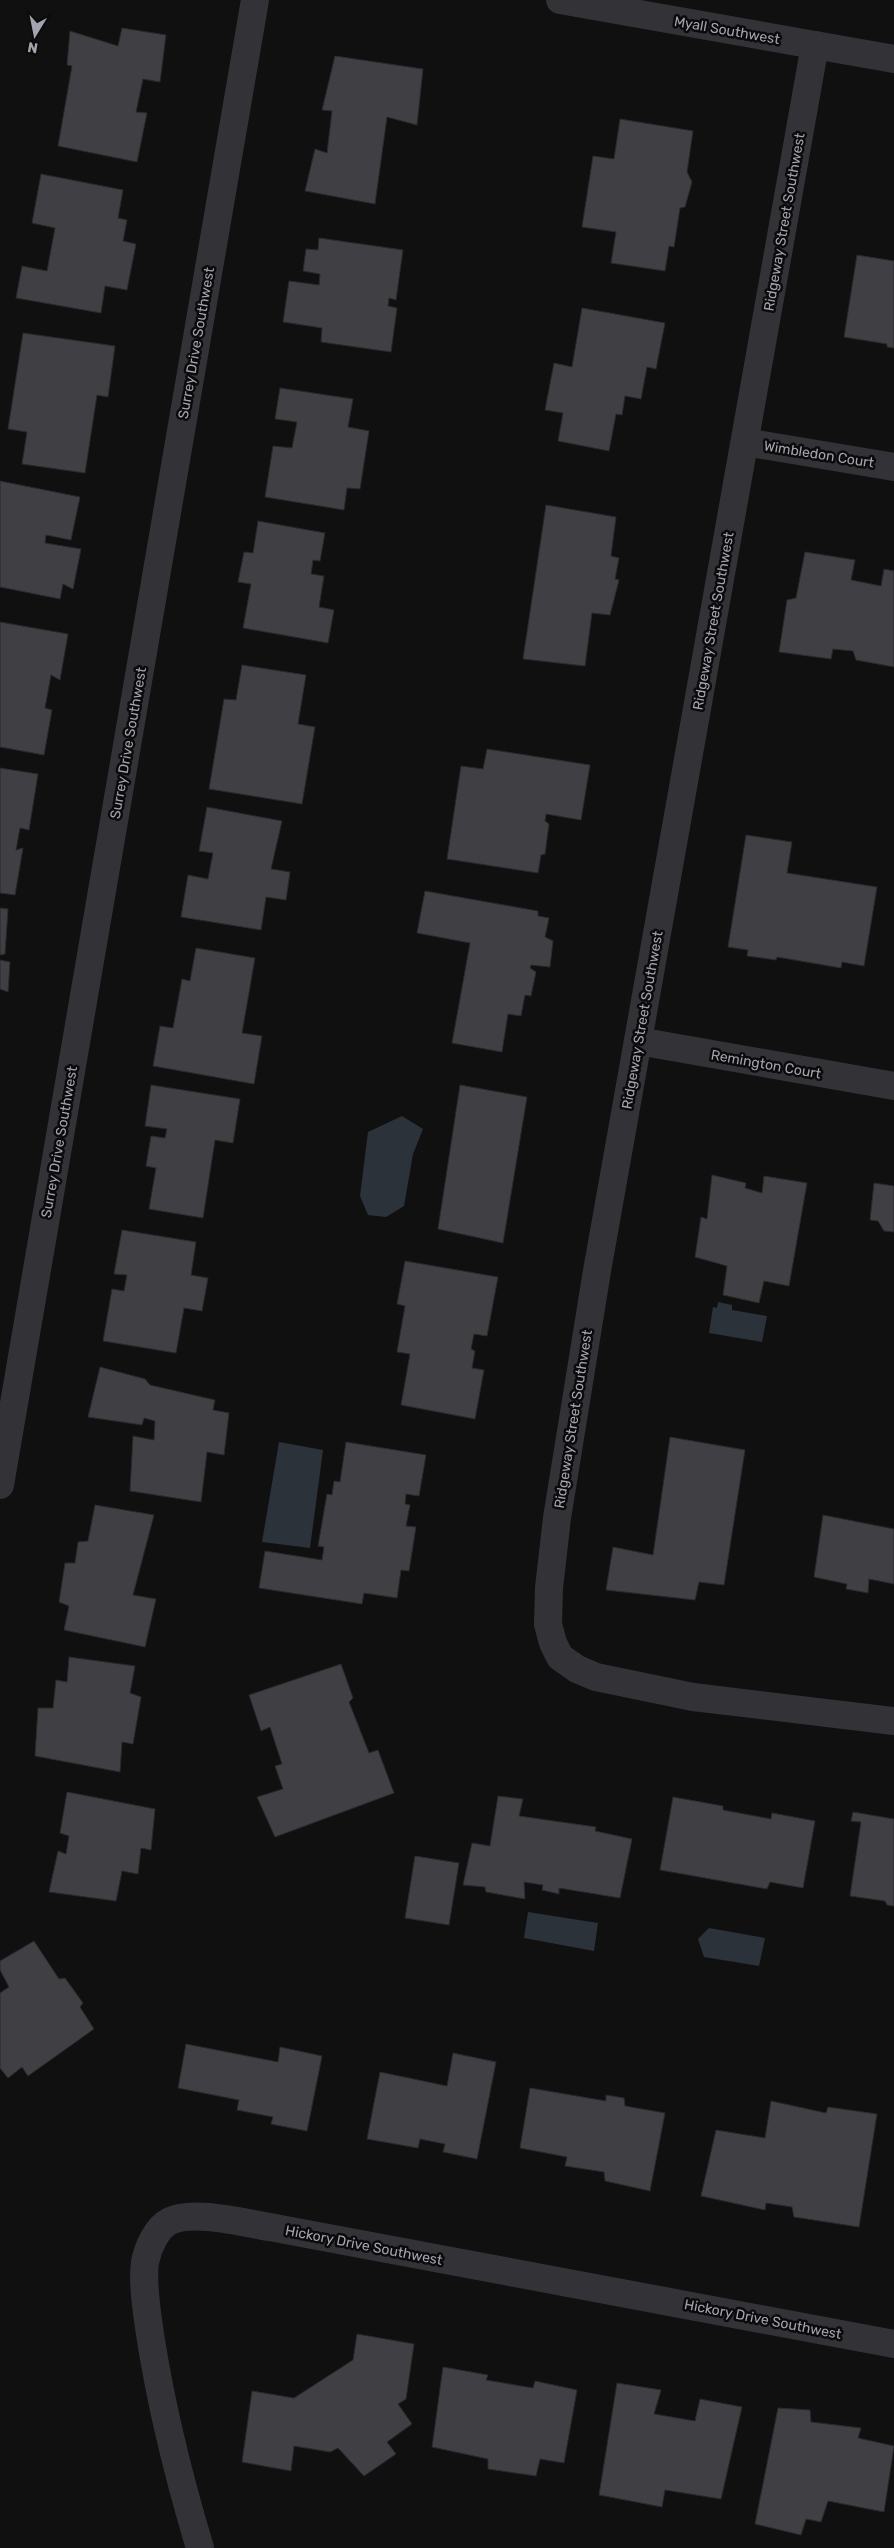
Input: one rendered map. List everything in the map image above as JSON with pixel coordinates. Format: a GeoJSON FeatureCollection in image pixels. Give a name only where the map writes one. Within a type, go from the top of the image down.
{"type":"FeatureCollection","features":[{"type":"Feature","properties":{"kind":"street","name":"Surrey Drive Southwest"},"geometry":{"type":"LineString","coordinates":[[0,1485],[255,0]]}},
{"type":"Feature","properties":{"kind":"street","name":"Myall Southwest"},"geometry":{"type":"LineString","coordinates":[[560,0],[894,59]]}},
{"type":"Feature","properties":{"kind":"street","name":"Ridgeway Street Southwest"},"geometry":{"type":"LineString","coordinates":[[815,45],[597,1270],[557,1518],[549,1588],[548,1624],[553,1643],[560,1657],[596,1677],[693,1696],[894,1721]]}},
{"type":"Feature","properties":{"kind":"street","name":"Wimbledon Court"},"geometry":{"type":"LineString","coordinates":[[745,442],[894,467]]}},
{"type":"Feature","properties":{"kind":"street","name":"Remington Court"},"geometry":{"type":"LineString","coordinates":[[638,1041],[894,1086]]}},
{"type":"Feature","properties":{"kind":"street","name":"Hickory Drive Southwest"},"geometry":{"type":"LineString","coordinates":[[200,2548],[156,2378],[147,2312],[145,2263],[150,2246],[158,2232],[169,2221],[196,2217],[275,2228],[894,2344]]}},
{"type":"Feature","properties":{"kind":"shaded area"},"geometry":{"type":"Polygon","coordinates":[[[402,1116],[423,1129],[413,1154],[404,1206],[386,1217],[368,1215],[360,1196],[368,1132],[402,1116]]]}},
{"type":"Feature","properties":{"kind":"shaded area"},"geometry":{"type":"Polygon","coordinates":[[[718,1302],[732,1305],[732,1310],[767,1316],[762,1342],[709,1333],[713,1307],[717,1308],[718,1302]]]}},
{"type":"Feature","properties":{"kind":"shaded area"},"geometry":{"type":"Polygon","coordinates":[[[279,1442],[323,1450],[310,1548],[262,1542],[279,1442]]]}},
{"type":"Feature","properties":{"kind":"shaded area"},"geometry":{"type":"Polygon","coordinates":[[[528,1912],[598,1923],[594,1951],[524,1938],[528,1912]]]}},
{"type":"Feature","properties":{"kind":"shaded area"},"geometry":{"type":"Polygon","coordinates":[[[709,1928],[765,1938],[759,1966],[704,1957],[698,1939],[709,1928]]]}},
{"type":"Feature","properties":{"kind":"building"},"geometry":{"type":"Polygon","coordinates":[[[122,28],[166,35],[160,82],[143,79],[136,112],[147,113],[137,162],[58,146],[72,66],[67,65],[70,31],[118,46],[122,28]]]}},
{"type":"Feature","properties":{"kind":"building"},"geometry":{"type":"Polygon","coordinates":[[[335,56],[423,69],[417,125],[387,117],[375,204],[305,191],[315,149],[327,153],[332,111],[322,110],[335,56]]]}},
{"type":"Feature","properties":{"kind":"building"},"geometry":{"type":"Polygon","coordinates":[[[620,119],[693,131],[687,172],[692,182],[685,207],[680,208],[674,247],[669,246],[665,271],[611,263],[616,232],[582,227],[593,156],[614,159],[620,119]]]}},
{"type":"Feature","properties":{"kind":"building"},"geometry":{"type":"Polygon","coordinates":[[[41,174],[123,190],[118,218],[127,220],[123,241],[136,244],[127,290],[105,286],[101,313],[16,298],[22,266],[47,271],[55,228],[32,223],[41,174]]]}},
{"type":"Feature","properties":{"kind":"building"},"geometry":{"type":"Polygon","coordinates":[[[319,238],[403,250],[396,300],[389,298],[388,306],[397,308],[391,352],[321,342],[322,328],[283,322],[289,281],[319,285],[320,274],[303,271],[306,249],[318,250],[319,238]]]}},
{"type":"Feature","properties":{"kind":"building"},"geometry":{"type":"Polygon","coordinates":[[[857,255],[894,261],[894,348],[887,347],[887,344],[844,337],[857,255]]]}},
{"type":"Feature","properties":{"kind":"building"},"geometry":{"type":"Polygon","coordinates":[[[582,308],[665,323],[656,369],[647,367],[641,399],[625,396],[622,415],[616,414],[609,451],[558,441],[563,413],[545,410],[554,363],[572,367],[582,308]]]}},
{"type":"Feature","properties":{"kind":"building"},"geometry":{"type":"Polygon","coordinates":[[[23,333],[115,346],[108,397],[97,395],[85,473],[22,464],[27,432],[8,429],[23,333]]]}},
{"type":"Feature","properties":{"kind":"building"},"geometry":{"type":"Polygon","coordinates":[[[280,388],[353,399],[348,427],[369,431],[360,489],[347,488],[344,510],[265,497],[273,446],[292,448],[297,422],[275,419],[280,388]]]}},
{"type":"Feature","properties":{"kind":"building"},"geometry":{"type":"Polygon","coordinates":[[[0,481],[80,497],[71,540],[46,535],[45,543],[81,549],[73,589],[63,584],[60,599],[0,587],[0,481]]]}},
{"type":"Feature","properties":{"kind":"building"},"geometry":{"type":"Polygon","coordinates":[[[546,505],[616,517],[611,556],[619,558],[615,579],[619,580],[610,615],[592,613],[585,666],[523,659],[546,505]]]}},
{"type":"Feature","properties":{"kind":"building"},"geometry":{"type":"Polygon","coordinates":[[[258,521],[325,533],[320,561],[313,560],[311,574],[324,576],[319,607],[334,610],[328,643],[243,628],[251,584],[238,582],[244,552],[253,553],[258,521]]]}},
{"type":"Feature","properties":{"kind":"building"},"geometry":{"type":"Polygon","coordinates":[[[805,552],[855,560],[851,580],[881,586],[884,569],[894,571],[894,667],[856,660],[853,651],[833,649],[831,659],[779,652],[787,600],[796,598],[805,552]]]}},
{"type":"Feature","properties":{"kind":"building"},"geometry":{"type":"Polygon","coordinates":[[[0,622],[68,634],[60,680],[51,675],[45,708],[52,710],[44,755],[0,747],[0,622]]]}},
{"type":"Feature","properties":{"kind":"building"},"geometry":{"type":"Polygon","coordinates":[[[242,665],[306,675],[298,724],[315,727],[302,804],[209,789],[224,699],[236,700],[242,665]]]}},
{"type":"Feature","properties":{"kind":"building"},"geometry":{"type":"Polygon","coordinates":[[[487,749],[590,765],[581,820],[546,814],[545,821],[549,824],[545,854],[541,855],[538,873],[447,859],[461,766],[483,769],[487,749]]]}},
{"type":"Feature","properties":{"kind":"building"},"geometry":{"type":"Polygon","coordinates":[[[0,768],[38,774],[29,830],[20,828],[16,850],[23,848],[15,895],[0,893],[0,768]]]}},
{"type":"Feature","properties":{"kind":"building"},"geometry":{"type":"Polygon","coordinates":[[[207,807],[282,821],[271,869],[290,872],[286,900],[266,897],[261,930],[181,917],[188,875],[208,879],[213,853],[199,851],[207,807]]]}},
{"type":"Feature","properties":{"kind":"building"},"geometry":{"type":"Polygon","coordinates":[[[746,835],[792,842],[787,873],[877,887],[864,966],[842,962],[841,968],[777,957],[776,960],[747,956],[748,950],[728,947],[746,835]]]}},
{"type":"Feature","properties":{"kind":"building"},"geometry":{"type":"Polygon","coordinates":[[[425,891],[538,911],[538,916],[549,918],[545,937],[553,941],[550,967],[531,965],[530,968],[536,972],[531,996],[525,995],[521,1016],[508,1014],[502,1052],[452,1043],[470,943],[417,933],[425,891]]]}},
{"type":"Feature","properties":{"kind":"building"},"geometry":{"type":"Polygon","coordinates":[[[0,908],[8,909],[5,954],[0,955],[0,908]]]}},
{"type":"Feature","properties":{"kind":"building"},"geometry":{"type":"Polygon","coordinates":[[[196,948],[255,958],[242,1033],[262,1036],[254,1084],[153,1066],[160,1026],[173,1028],[182,979],[190,981],[196,948]]]}},
{"type":"Feature","properties":{"kind":"building"},"geometry":{"type":"Polygon","coordinates":[[[0,960],[10,962],[8,992],[0,989],[0,960]]]}},
{"type":"Feature","properties":{"kind":"building"},"geometry":{"type":"Polygon","coordinates":[[[151,1085],[240,1099],[233,1143],[215,1140],[203,1218],[149,1209],[156,1168],[146,1166],[151,1136],[165,1138],[167,1129],[145,1126],[151,1085]]]}},
{"type":"Feature","properties":{"kind":"building"},"geometry":{"type":"Polygon","coordinates":[[[460,1085],[527,1097],[503,1243],[438,1229],[460,1085]]]}},
{"type":"Feature","properties":{"kind":"building"},"geometry":{"type":"Polygon","coordinates":[[[712,1175],[746,1183],[745,1188],[762,1193],[764,1176],[807,1183],[789,1286],[764,1281],[759,1303],[723,1295],[727,1266],[695,1257],[701,1217],[707,1219],[712,1175]]]}},
{"type":"Feature","properties":{"kind":"building"},"geometry":{"type":"Polygon","coordinates":[[[874,1183],[894,1186],[894,1232],[884,1231],[878,1221],[870,1220],[874,1183]]]}},
{"type":"Feature","properties":{"kind":"building"},"geometry":{"type":"Polygon","coordinates":[[[122,1230],[196,1242],[191,1275],[208,1278],[202,1311],[184,1308],[176,1353],[103,1341],[112,1289],[124,1291],[127,1275],[114,1274],[122,1230]]]}},
{"type":"Feature","properties":{"kind":"building"},"geometry":{"type":"Polygon","coordinates":[[[405,1261],[498,1277],[487,1336],[474,1334],[471,1349],[475,1351],[472,1368],[484,1370],[475,1419],[401,1405],[410,1354],[397,1352],[405,1306],[397,1304],[405,1261]]]}},
{"type":"Feature","properties":{"kind":"building"},"geometry":{"type":"Polygon","coordinates":[[[100,1367],[145,1379],[150,1385],[215,1400],[213,1410],[229,1413],[224,1455],[207,1452],[201,1502],[130,1491],[133,1436],[154,1440],[155,1421],[144,1418],[142,1425],[88,1417],[100,1367]]]}},
{"type":"Feature","properties":{"kind":"building"},"geometry":{"type":"Polygon","coordinates":[[[670,1437],[745,1450],[724,1585],[699,1582],[695,1600],[606,1590],[613,1547],[653,1555],[670,1437]]]}},
{"type":"Feature","properties":{"kind":"building"},"geometry":{"type":"Polygon","coordinates":[[[346,1442],[426,1455],[419,1496],[406,1494],[405,1504],[410,1505],[406,1526],[416,1527],[409,1571],[401,1570],[397,1598],[364,1593],[362,1604],[259,1588],[265,1551],[322,1560],[324,1547],[318,1546],[327,1494],[332,1495],[334,1481],[340,1482],[346,1442]]]}},
{"type":"Feature","properties":{"kind":"building"},"geometry":{"type":"Polygon","coordinates":[[[95,1505],[154,1515],[133,1595],[156,1599],[145,1647],[64,1630],[69,1606],[59,1602],[65,1563],[75,1563],[78,1542],[88,1541],[95,1505]]]}},
{"type":"Feature","properties":{"kind":"building"},"geometry":{"type":"Polygon","coordinates":[[[823,1515],[894,1529],[894,1584],[869,1579],[868,1593],[846,1589],[847,1584],[814,1577],[823,1515]]]}},
{"type":"Feature","properties":{"kind":"building"},"geometry":{"type":"Polygon","coordinates":[[[69,1657],[135,1666],[130,1693],[141,1697],[133,1744],[122,1742],[120,1772],[35,1756],[38,1708],[53,1708],[56,1680],[67,1682],[69,1657]]]}},
{"type":"Feature","properties":{"kind":"building"},"geometry":{"type":"Polygon","coordinates":[[[341,1664],[353,1698],[349,1702],[369,1753],[378,1750],[394,1793],[275,1837],[257,1797],[283,1789],[275,1766],[282,1764],[270,1727],[261,1731],[249,1695],[341,1664]]]}},
{"type":"Feature","properties":{"kind":"building"},"geometry":{"type":"Polygon","coordinates":[[[67,1792],[155,1809],[151,1850],[141,1848],[138,1874],[122,1871],[116,1901],[49,1892],[58,1851],[66,1854],[69,1836],[60,1833],[67,1792]]]}},
{"type":"Feature","properties":{"kind":"building"},"geometry":{"type":"Polygon","coordinates":[[[498,1796],[523,1799],[519,1816],[596,1827],[595,1831],[632,1839],[620,1898],[559,1888],[559,1894],[542,1890],[543,1885],[524,1882],[525,1899],[486,1892],[485,1887],[463,1885],[472,1843],[490,1846],[498,1796]]]}},
{"type":"Feature","properties":{"kind":"building"},"geometry":{"type":"Polygon","coordinates":[[[673,1797],[723,1806],[723,1810],[771,1819],[772,1813],[815,1821],[803,1888],[770,1882],[767,1889],[660,1870],[673,1797]]]}},
{"type":"Feature","properties":{"kind":"building"},"geometry":{"type":"Polygon","coordinates":[[[853,1812],[894,1819],[894,1906],[887,1905],[885,1901],[850,1896],[861,1822],[851,1821],[853,1812]]]}},
{"type":"Feature","properties":{"kind":"building"},"geometry":{"type":"Polygon","coordinates":[[[415,1856],[459,1863],[449,1925],[405,1918],[415,1856]]]}},
{"type":"Feature","properties":{"kind":"building"},"geometry":{"type":"Polygon","coordinates":[[[34,1941],[59,1979],[65,1978],[83,2003],[80,2007],[94,2029],[28,2076],[22,2067],[8,2078],[0,2068],[0,1993],[9,1987],[0,1970],[0,1961],[34,1941]]]}},
{"type":"Feature","properties":{"kind":"building"},"geometry":{"type":"Polygon","coordinates":[[[186,2044],[278,2062],[280,2047],[322,2056],[307,2131],[271,2124],[273,2117],[237,2110],[239,2100],[178,2088],[186,2044]]]}},
{"type":"Feature","properties":{"kind":"building"},"geometry":{"type":"Polygon","coordinates":[[[453,2053],[496,2062],[477,2159],[443,2152],[445,2144],[420,2139],[418,2148],[367,2139],[380,2072],[447,2086],[453,2053]]]}},
{"type":"Feature","properties":{"kind":"building"},"geometry":{"type":"Polygon","coordinates":[[[530,2088],[606,2101],[606,2095],[624,2098],[625,2106],[665,2113],[650,2191],[605,2181],[604,2172],[565,2166],[567,2157],[520,2148],[530,2088]]]}},
{"type":"Feature","properties":{"kind":"building"},"geometry":{"type":"Polygon","coordinates":[[[771,2101],[826,2113],[828,2107],[877,2114],[859,2227],[794,2217],[792,2207],[766,2203],[765,2210],[701,2196],[716,2130],[765,2138],[771,2101]]]}},
{"type":"Feature","properties":{"kind":"building"},"geometry":{"type":"Polygon","coordinates":[[[357,2334],[414,2344],[406,2399],[398,2404],[412,2424],[387,2442],[396,2454],[364,2476],[338,2448],[330,2452],[294,2446],[291,2471],[242,2462],[252,2391],[294,2398],[353,2360],[357,2334]]]}},
{"type":"Feature","properties":{"kind":"building"},"geometry":{"type":"Polygon","coordinates":[[[443,2367],[488,2375],[486,2380],[533,2388],[535,2381],[577,2390],[564,2463],[540,2459],[536,2476],[488,2469],[488,2459],[432,2447],[443,2367]]]}},
{"type":"Feature","properties":{"kind":"building"},"geometry":{"type":"Polygon","coordinates":[[[617,2383],[661,2390],[654,2414],[695,2421],[700,2399],[742,2407],[721,2499],[665,2490],[662,2507],[599,2495],[617,2383]]]}},
{"type":"Feature","properties":{"kind":"building"},"geometry":{"type":"Polygon","coordinates":[[[778,2408],[810,2410],[811,2422],[861,2428],[858,2438],[894,2446],[884,2512],[828,2501],[821,2522],[806,2519],[801,2535],[755,2524],[778,2408]]]}}]}
